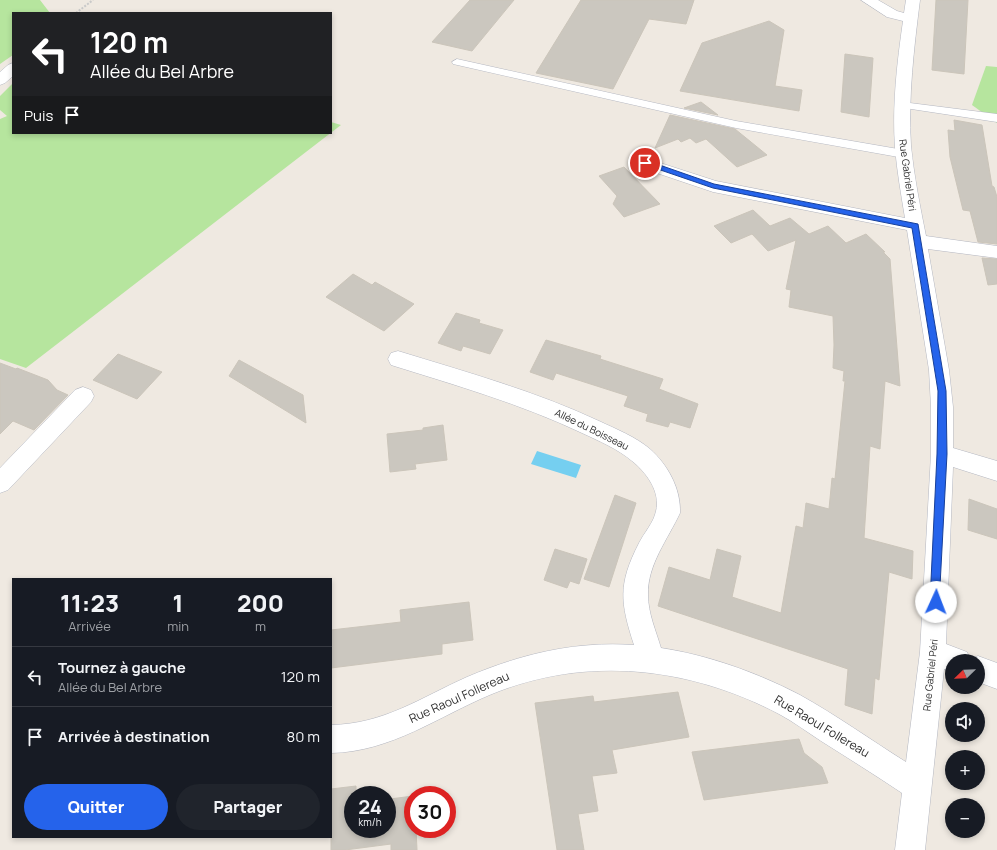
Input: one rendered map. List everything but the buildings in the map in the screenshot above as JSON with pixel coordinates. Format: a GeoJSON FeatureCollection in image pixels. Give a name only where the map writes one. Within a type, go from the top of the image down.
{"type":"FeatureCollection","features":[{"type":"Feature","properties":{"kind":"street"},"geometry":{"type":"LineString","coordinates":[[868,0],[892,14],[912,10]]}},
{"type":"Feature","properties":{"kind":"street","name":"Rue Gabriel Péri"},"geometry":{"type":"LineString","coordinates":[[910,850],[933,652],[942,454],[942,391],[904,154],[902,105],[904,66],[912,10]]}},
{"type":"Feature","properties":{"kind":"street"},"geometry":{"type":"LineString","coordinates":[[0,80],[12,69]]}},
{"type":"Feature","properties":{"kind":"street"},"geometry":{"type":"LineString","coordinates":[[645,163],[713,186],[997,252]]}},
{"type":"Feature","properties":{"kind":"street","name":"Allée du Boisseau"},"geometry":{"type":"LineString","coordinates":[[398,359],[563,414],[632,448],[649,464],[663,482],[669,506],[668,513],[639,570],[636,583],[635,594],[637,609],[652,660]]}},
{"type":"Feature","properties":{"kind":"street"},"geometry":{"type":"LineString","coordinates":[[0,483],[83,396]]}},
{"type":"Feature","properties":{"kind":"street"},"geometry":{"type":"LineString","coordinates":[[942,454],[997,471]]}},
{"type":"Feature","properties":{"kind":"street"},"geometry":{"type":"LineString","coordinates":[[933,652],[945,656]]}},
{"type":"Feature","properties":{"kind":"street","name":"Rue Raoul Follereau"},"geometry":{"type":"LineString","coordinates":[[332,739],[359,738],[379,731],[477,686],[548,663],[593,657],[652,660],[706,672],[769,694],[790,704],[918,786]]}},
{"type":"Feature","properties":{"kind":"street"},"geometry":{"type":"LineString","coordinates":[[985,672],[997,676]]}},
{"type":"Feature","properties":{"kind":"lane"},"geometry":{"type":"LineString","coordinates":[[457,62],[785,134],[847,146],[904,154]]}},
{"type":"Feature","properties":{"kind":"lane"},"geometry":{"type":"LineString","coordinates":[[902,105],[997,118]]}},
{"type":"Feature","properties":{"kind":"path"},"geometry":{"type":"LineString","coordinates":[[77,12],[93,0]]}},
{"type":"Feature","properties":{"kind":"green space"},"geometry":{"type":"Polygon","coordinates":[[[0,0],[40,0],[49,12],[12,12],[12,56],[0,64],[0,0]]]}},
{"type":"Feature","properties":{"kind":"green space"},"geometry":{"type":"Polygon","coordinates":[[[986,66],[997,67],[997,123],[972,105],[986,66]]]}},
{"type":"Feature","properties":{"kind":"green space"},"geometry":{"type":"Polygon","coordinates":[[[12,84],[12,134],[330,134],[26,368],[0,359],[0,119],[7,116],[0,110],[0,96],[12,84]]]}},
{"type":"Feature","properties":{"kind":"green space"},"geometry":{"type":"Polygon","coordinates":[[[332,122],[341,125],[332,132],[332,122]]]}},
{"type":"Feature","properties":{"kind":"water"},"geometry":{"type":"Polygon","coordinates":[[[537,451],[581,465],[576,478],[531,464],[537,451]]]}},
{"type":"Feature","properties":{"kind":"route"},"geometry":{"type":"LineString","coordinates":[[645,163],[713,186],[915,226],[942,391],[942,454],[936,602]]}}]}
